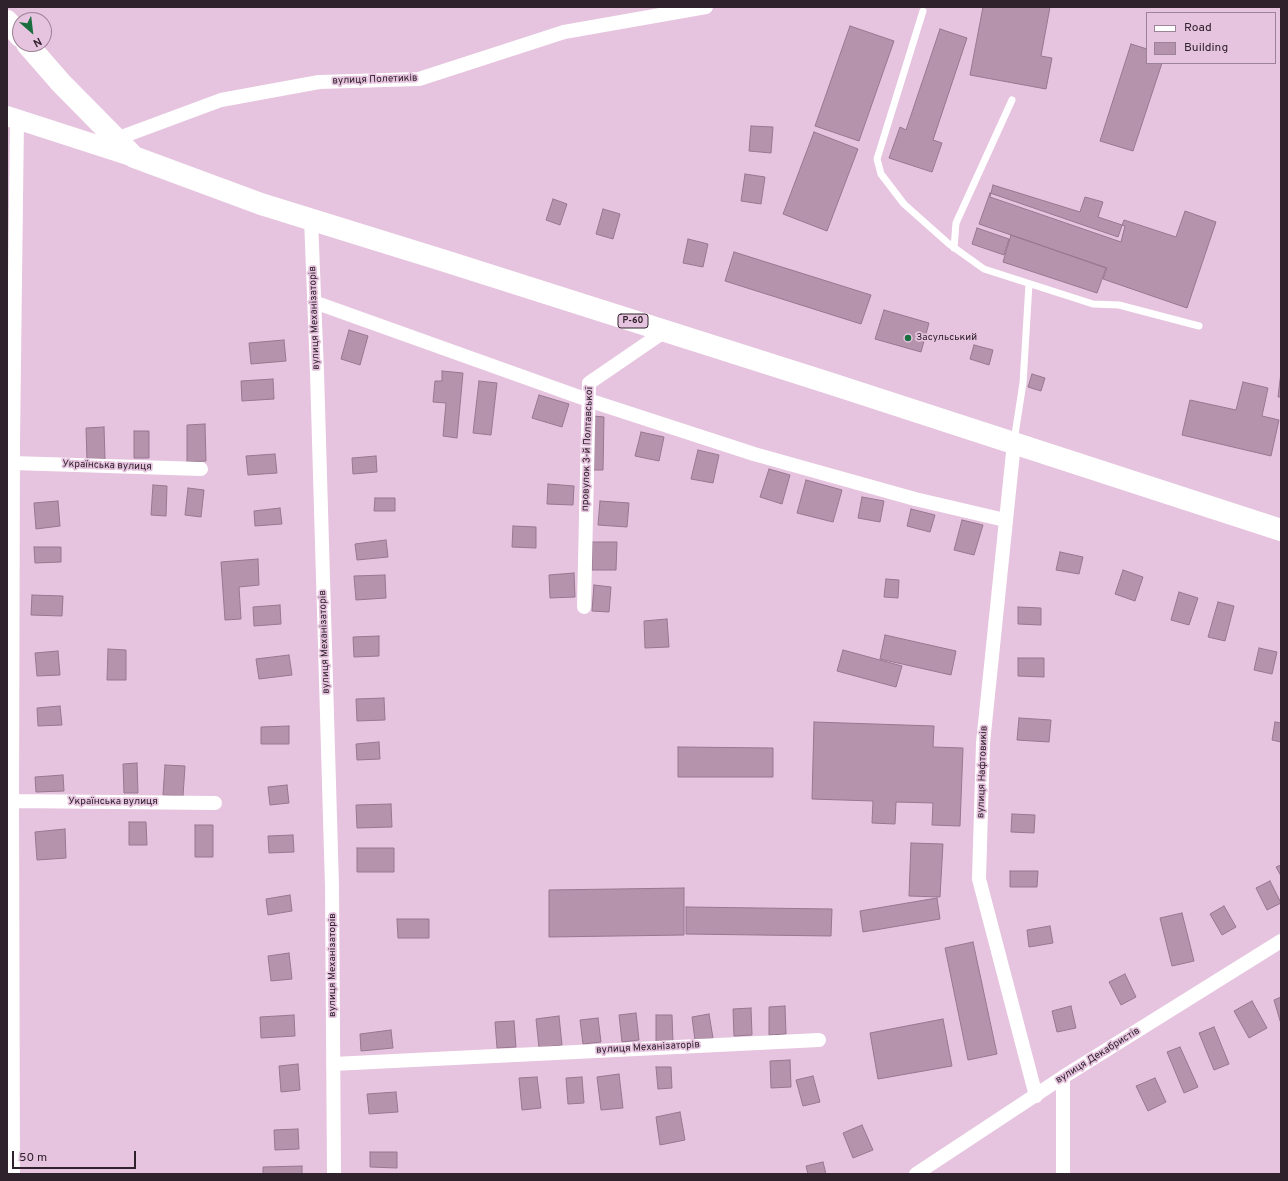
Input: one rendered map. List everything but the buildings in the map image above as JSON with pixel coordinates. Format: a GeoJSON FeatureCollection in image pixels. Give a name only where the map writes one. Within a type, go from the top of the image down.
{"type":"FeatureCollection","features":[{"type":"Feature","properties":{"kind":"main road","name":"Р-60"},"geometry":{"type":"LineString","coordinates":[[34,52],[61,83],[134,157],[261,204],[665,331],[1281,530]]}},
{"type":"Feature","properties":{"kind":"main road"},"geometry":{"type":"LineString","coordinates":[[12,118],[134,157]]}},
{"type":"Feature","properties":{"kind":"street","name":"вулиця Полетиків"},"geometry":{"type":"LineString","coordinates":[[116,139],[221,100],[319,82],[419,79],[564,32],[706,7]]}},
{"type":"Feature","properties":{"kind":"street"},"geometry":{"type":"LineString","coordinates":[[12,118],[11,336],[13,463],[10,583],[9,776],[12,801],[10,898],[13,1174]]}},
{"type":"Feature","properties":{"kind":"street","name":"вулиця Механізаторів"},"geometry":{"type":"LineString","coordinates":[[311,220],[332,886],[334,1174]]}},
{"type":"Feature","properties":{"kind":"street"},"geometry":{"type":"LineString","coordinates":[[314,302],[588,400],[754,454],[915,499],[1005,520]]}},
{"type":"Feature","properties":{"kind":"street","name":"провулок 3-й Полтавської"},"geometry":{"type":"LineString","coordinates":[[584,607],[589,383],[665,331]]}},
{"type":"Feature","properties":{"kind":"street","name":"вулиця Нафтовиків"},"geometry":{"type":"LineString","coordinates":[[1014,443],[983,743],[979,879],[1036,1096]]}},
{"type":"Feature","properties":{"kind":"street","name":"Українська вулиця"},"geometry":{"type":"LineString","coordinates":[[13,463],[201,469]]}},
{"type":"Feature","properties":{"kind":"street","name":"Українська вулиця"},"geometry":{"type":"LineString","coordinates":[[12,801],[215,803]]}},
{"type":"Feature","properties":{"kind":"street","name":"вулиця Декабристів"},"geometry":{"type":"LineString","coordinates":[[916,1174],[1063,1077],[1281,941]]}},
{"type":"Feature","properties":{"kind":"street","name":"вулиця Механізаторів"},"geometry":{"type":"LineString","coordinates":[[333,1064],[819,1040]]}},
{"type":"Feature","properties":{"kind":"street"},"geometry":{"type":"LineString","coordinates":[[1063,1077],[1063,1174]]}},
{"type":"Feature","properties":{"kind":"lane"},"geometry":{"type":"LineString","coordinates":[[923,10],[877,159],[881,174],[904,204],[954,248],[984,269],[1093,304],[1119,305],[1199,326]]}},
{"type":"Feature","properties":{"kind":"lane"},"geometry":{"type":"LineString","coordinates":[[954,248],[956,223],[1012,100]]}},
{"type":"Feature","properties":{"kind":"lane"},"geometry":{"type":"LineString","coordinates":[[1014,443],[1023,383],[1029,284]]}},
{"type":"Feature","properties":{"kind":"place","name":"Засульський"},"geometry":{"type":"Point","coordinates":[908,338]}}]}
